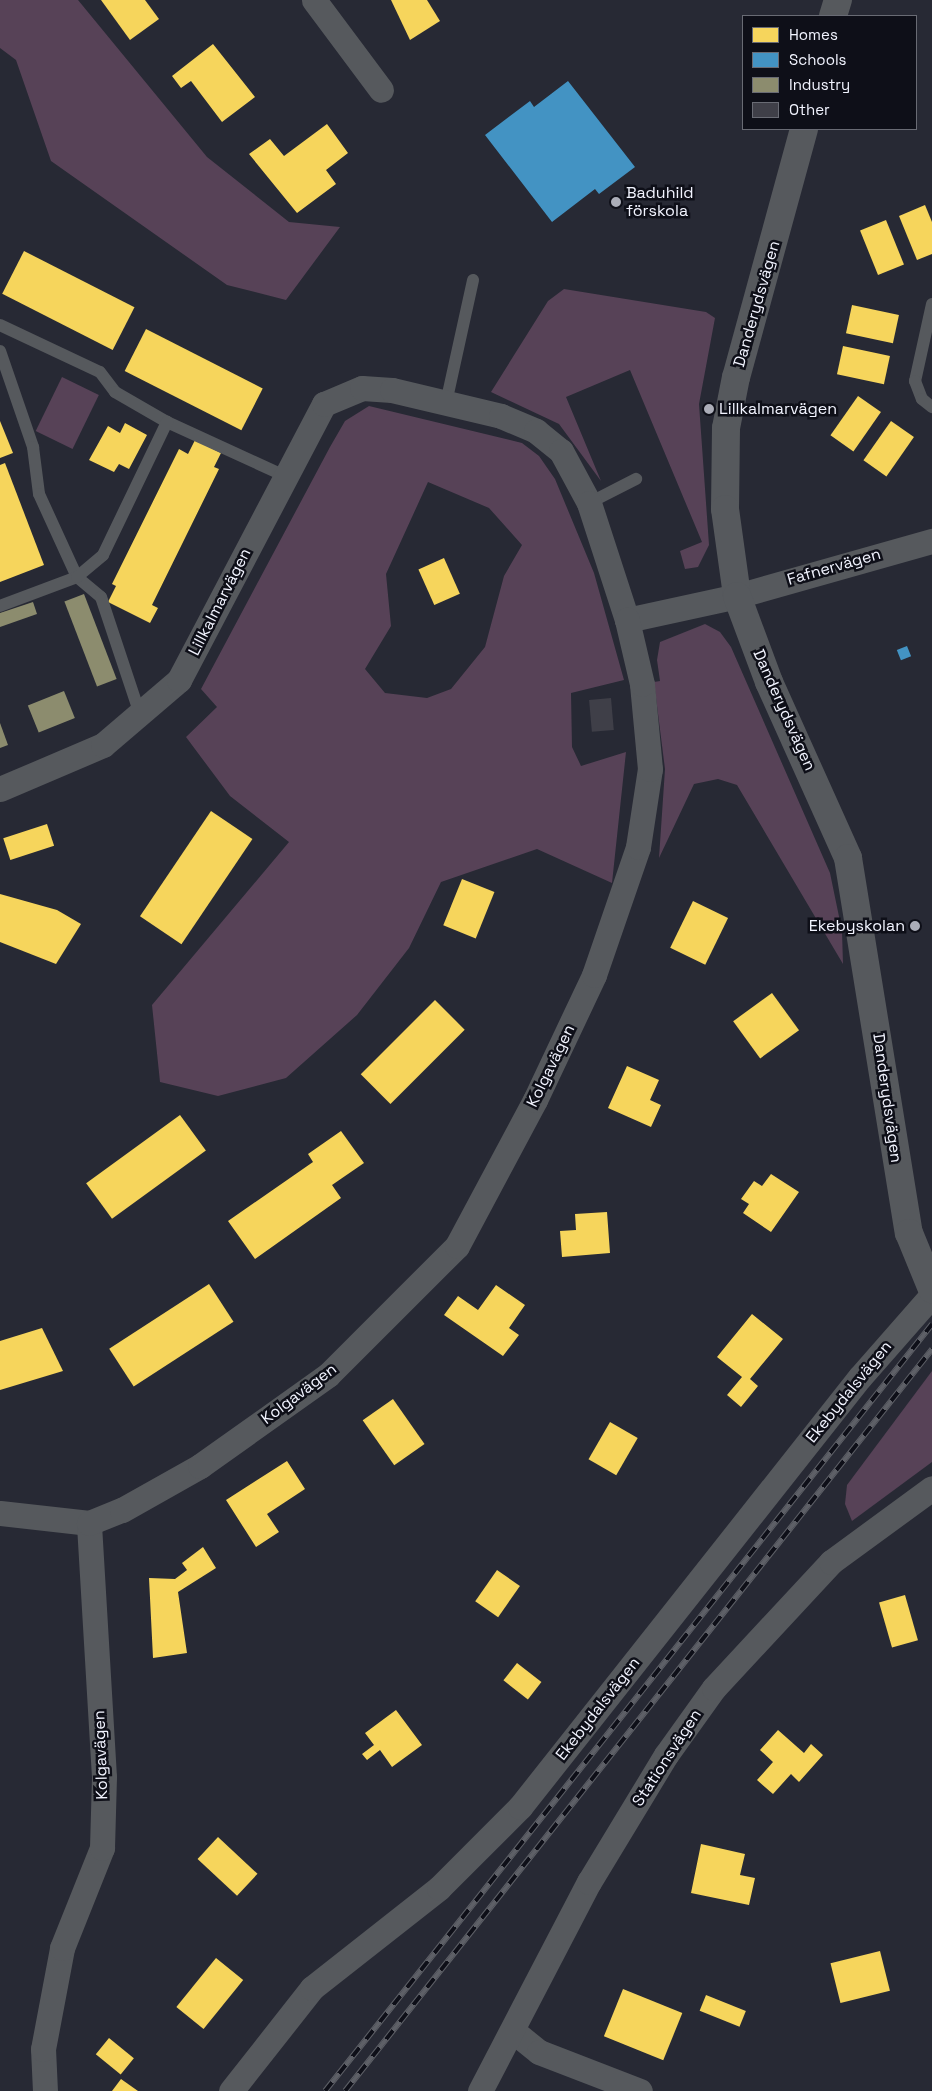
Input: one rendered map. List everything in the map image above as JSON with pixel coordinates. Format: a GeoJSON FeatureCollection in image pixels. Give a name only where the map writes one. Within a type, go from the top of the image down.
{"type":"FeatureCollection","features":[{"type":"Feature","properties":{"kind":"street"},"geometry":{"type":"LineString","coordinates":[[314,0],[381,90]]}},
{"type":"Feature","properties":{"kind":"street"},"geometry":{"type":"LineString","coordinates":[[834,15],[838,0]]}},
{"type":"Feature","properties":{"kind":"street","name":"Danderydsvägen"},"geometry":{"type":"LineString","coordinates":[[804,130],[726,428],[725,509],[737,596],[769,682],[848,858],[909,1233],[932,1289]]}},
{"type":"Feature","properties":{"kind":"street","name":"Lillkalmarvägen"},"geometry":{"type":"LineString","coordinates":[[0,789],[103,745],[141,717],[179,680],[324,404],[342,395],[372,388],[501,416],[536,431],[561,451],[589,503],[627,620]]}},
{"type":"Feature","properties":{"kind":"street","name":"Fafnervägen"},"geometry":{"type":"LineString","coordinates":[[737,596],[932,541]]}},
{"type":"Feature","properties":{"kind":"street"},"geometry":{"type":"LineString","coordinates":[[627,620],[737,596]]}},
{"type":"Feature","properties":{"kind":"street","name":"Kolgavägen"},"geometry":{"type":"LineString","coordinates":[[45,2091],[43,2049],[62,1948],[102,1848],[104,1777],[88,1523],[122,1510],[200,1466],[328,1375],[457,1246],[535,1100],[594,975],[638,847],[650,770],[642,684],[627,620]]}},
{"type":"Feature","properties":{"kind":"street","name":"Ekebydalsvägen"},"geometry":{"type":"LineString","coordinates":[[231,2091],[312,1988],[439,1888],[520,1807],[854,1384],[932,1296]]}},
{"type":"Feature","properties":{"kind":"street","name":"Stationsvägen"},"geometry":{"type":"LineString","coordinates":[[480,2091],[513,2031],[588,1882],[666,1755],[714,1688],[830,1562],[932,1488]]}},
{"type":"Feature","properties":{"kind":"street"},"geometry":{"type":"LineString","coordinates":[[0,1513],[88,1523]]}},
{"type":"Feature","properties":{"kind":"street"},"geometry":{"type":"LineString","coordinates":[[513,2031],[539,2052],[640,2091]]}},
{"type":"Feature","properties":{"kind":"lane"},"geometry":{"type":"LineString","coordinates":[[446,403],[473,280]]}},
{"type":"Feature","properties":{"kind":"lane"},"geometry":{"type":"LineString","coordinates":[[932,304],[915,381],[922,399],[932,407]]}},
{"type":"Feature","properties":{"kind":"lane"},"geometry":{"type":"LineString","coordinates":[[0,325],[100,372],[115,392],[167,422],[285,476]]}},
{"type":"Feature","properties":{"kind":"lane"},"geometry":{"type":"LineString","coordinates":[[0,351],[33,447],[39,494],[77,577],[101,597],[141,717]]}},
{"type":"Feature","properties":{"kind":"lane"},"geometry":{"type":"LineString","coordinates":[[0,606],[77,577],[103,555],[167,422]]}},
{"type":"Feature","properties":{"kind":"lane"},"geometry":{"type":"LineString","coordinates":[[589,503],[636,479]]}},
{"type":"Feature","properties":{"kind":"shaded area"},"geometry":{"type":"Polygon","coordinates":[[[0,0],[78,0],[207,157],[289,222],[340,227],[286,300],[227,285],[51,161],[16,60],[0,48],[0,0]]]}},
{"type":"Feature","properties":{"kind":"shaded area"},"geometry":{"type":"Polygon","coordinates":[[[564,289],[706,312],[715,318],[699,404],[709,545],[698,567],[685,569],[680,551],[702,542],[630,370],[566,397],[601,481],[559,424],[491,392],[548,301],[564,289]]]}},
{"type":"Feature","properties":{"kind":"shaded area"},"geometry":{"type":"Polygon","coordinates":[[[62,377],[99,395],[73,449],[36,431],[62,377]]]}},
{"type":"Feature","properties":{"kind":"shaded area"},"geometry":{"type":"Polygon","coordinates":[[[369,406],[522,443],[539,456],[555,479],[594,573],[624,680],[571,693],[572,747],[581,766],[626,752],[612,883],[537,849],[441,882],[409,948],[357,1015],[286,1078],[218,1096],[160,1082],[152,1005],[289,842],[230,796],[186,737],[217,707],[201,689],[345,421],[369,406]],[[428,482],[386,574],[391,626],[365,669],[385,693],[427,698],[451,689],[485,647],[504,576],[522,545],[489,508],[428,482]]]}},
{"type":"Feature","properties":{"kind":"shaded area"},"geometry":{"type":"Polygon","coordinates":[[[705,624],[720,632],[731,647],[830,873],[842,931],[843,964],[737,785],[718,779],[694,784],[659,858],[665,769],[654,682],[660,681],[657,660],[660,642],[705,624]]]}},
{"type":"Feature","properties":{"kind":"shaded area"},"geometry":{"type":"Polygon","coordinates":[[[932,1371],[932,1462],[852,1521],[845,1504],[847,1485],[932,1371]]]}},
{"type":"Feature","properties":{"kind":"building: Homes"},"geometry":{"type":"Polygon","coordinates":[[[101,0],[145,0],[159,19],[130,40],[101,0]]]}},
{"type":"Feature","properties":{"kind":"building: Homes"},"geometry":{"type":"Polygon","coordinates":[[[391,0],[427,0],[440,21],[410,40],[391,0]]]}},
{"type":"Feature","properties":{"kind":"building: Homes"},"geometry":{"type":"Polygon","coordinates":[[[213,44],[255,97],[222,122],[191,81],[181,88],[172,76],[213,44]]]}},
{"type":"Feature","properties":{"kind":"building: Homes"},"geometry":{"type":"Polygon","coordinates":[[[327,124],[348,153],[326,170],[336,184],[297,213],[249,154],[270,139],[284,156],[327,124]]]}},
{"type":"Feature","properties":{"kind":"building: Homes"},"geometry":{"type":"Polygon","coordinates":[[[925,205],[932,222],[932,254],[917,260],[899,216],[925,205]]]}},
{"type":"Feature","properties":{"kind":"building: Homes"},"geometry":{"type":"Polygon","coordinates":[[[886,220],[904,265],[878,275],[860,230],[886,220]]]}},
{"type":"Feature","properties":{"kind":"building: Homes"},"geometry":{"type":"Polygon","coordinates":[[[24,251],[134,307],[113,350],[2,294],[24,251]]]}},
{"type":"Feature","properties":{"kind":"building: Homes"},"geometry":{"type":"Polygon","coordinates":[[[852,305],[899,315],[893,343],[846,333],[852,305]]]}},
{"type":"Feature","properties":{"kind":"building: Homes"},"geometry":{"type":"Polygon","coordinates":[[[146,329],[263,388],[241,430],[125,371],[146,329]]]}},
{"type":"Feature","properties":{"kind":"building: Homes"},"geometry":{"type":"Polygon","coordinates":[[[843,346],[890,356],[884,384],[837,374],[843,346]]]}},
{"type":"Feature","properties":{"kind":"building: Homes"},"geometry":{"type":"Polygon","coordinates":[[[858,396],[881,412],[853,451],[830,435],[858,396]]]}},
{"type":"Feature","properties":{"kind":"building: Homes"},"geometry":{"type":"Polygon","coordinates":[[[0,421],[13,453],[0,458],[0,421]]]}},
{"type":"Feature","properties":{"kind":"building: Homes"},"geometry":{"type":"Polygon","coordinates":[[[891,421],[914,437],[886,476],[863,460],[891,421]]]}},
{"type":"Feature","properties":{"kind":"building: Homes"},"geometry":{"type":"Polygon","coordinates":[[[125,423],[147,435],[129,469],[119,464],[114,472],[89,460],[108,426],[120,433],[125,423]]]}},
{"type":"Feature","properties":{"kind":"building: Homes"},"geometry":{"type":"Polygon","coordinates":[[[195,440],[221,453],[214,467],[219,469],[152,605],[158,608],[150,623],[108,602],[116,586],[112,584],[179,449],[188,454],[195,440]]]}},
{"type":"Feature","properties":{"kind":"building: Homes"},"geometry":{"type":"Polygon","coordinates":[[[5,463],[44,565],[0,582],[0,465],[5,463]]]}},
{"type":"Feature","properties":{"kind":"building: Homes"},"geometry":{"type":"Polygon","coordinates":[[[444,558],[460,594],[434,605],[418,569],[444,558]]]}},
{"type":"Feature","properties":{"kind":"building: Homes"},"geometry":{"type":"Polygon","coordinates":[[[211,811],[252,839],[181,944],[140,916],[211,811]]]}},
{"type":"Feature","properties":{"kind":"building: Homes"},"geometry":{"type":"Polygon","coordinates":[[[47,824],[54,846],[10,860],[3,838],[47,824]]]}},
{"type":"Feature","properties":{"kind":"building: Homes"},"geometry":{"type":"Polygon","coordinates":[[[462,879],[494,892],[476,938],[443,925],[462,879]]]}},
{"type":"Feature","properties":{"kind":"building: Homes"},"geometry":{"type":"Polygon","coordinates":[[[0,894],[57,910],[81,924],[56,964],[0,942],[0,894]]]}},
{"type":"Feature","properties":{"kind":"building: Homes"},"geometry":{"type":"Polygon","coordinates":[[[693,901],[728,918],[705,965],[670,948],[693,901]]]}},
{"type":"Feature","properties":{"kind":"building: Homes"},"geometry":{"type":"Polygon","coordinates":[[[772,993],[799,1030],[760,1058],[733,1021],[772,993]]]}},
{"type":"Feature","properties":{"kind":"building: Homes"},"geometry":{"type":"Polygon","coordinates":[[[435,1000],[465,1030],[390,1104],[361,1074],[435,1000]]]}},
{"type":"Feature","properties":{"kind":"building: Homes"},"geometry":{"type":"Polygon","coordinates":[[[627,1066],[659,1080],[650,1100],[661,1105],[651,1127],[608,1108],[627,1066]]]}},
{"type":"Feature","properties":{"kind":"building: Homes"},"geometry":{"type":"Polygon","coordinates":[[[180,1115],[206,1151],[112,1219],[86,1183],[180,1115]]]}},
{"type":"Feature","properties":{"kind":"building: Homes"},"geometry":{"type":"Polygon","coordinates":[[[341,1131],[364,1163],[332,1185],[341,1198],[255,1259],[228,1221],[313,1162],[308,1154],[341,1131]]]}},
{"type":"Feature","properties":{"kind":"building: Homes"},"geometry":{"type":"Polygon","coordinates":[[[771,1174],[799,1192],[771,1232],[743,1213],[749,1204],[741,1199],[754,1181],[762,1186],[771,1174]]]}},
{"type":"Feature","properties":{"kind":"building: Homes"},"geometry":{"type":"Polygon","coordinates":[[[607,1212],[610,1253],[562,1257],[560,1231],[576,1230],[575,1214],[607,1212]]]}},
{"type":"Feature","properties":{"kind":"building: Homes"},"geometry":{"type":"Polygon","coordinates":[[[209,1284],[234,1322],[134,1387],[109,1349],[209,1284]]]}},
{"type":"Feature","properties":{"kind":"building: Homes"},"geometry":{"type":"Polygon","coordinates":[[[496,1285],[525,1305],[509,1328],[519,1335],[503,1356],[444,1315],[458,1296],[478,1310],[496,1285]]]}},
{"type":"Feature","properties":{"kind":"building: Homes"},"geometry":{"type":"Polygon","coordinates":[[[752,1314],[783,1339],[750,1379],[758,1386],[741,1407],[727,1395],[742,1377],[717,1357],[752,1314]]]}},
{"type":"Feature","properties":{"kind":"building: Homes"},"geometry":{"type":"Polygon","coordinates":[[[42,1328],[63,1371],[0,1390],[0,1341],[42,1328]]]}},
{"type":"Feature","properties":{"kind":"building: Homes"},"geometry":{"type":"Polygon","coordinates":[[[393,1399],[425,1444],[394,1465],[363,1420],[393,1399]]]}},
{"type":"Feature","properties":{"kind":"building: Homes"},"geometry":{"type":"Polygon","coordinates":[[[610,1422],[638,1438],[616,1475],[588,1459],[610,1422]]]}},
{"type":"Feature","properties":{"kind":"building: Homes"},"geometry":{"type":"Polygon","coordinates":[[[287,1461],[305,1489],[267,1514],[279,1532],[256,1547],[226,1500],[287,1461]]]}},
{"type":"Feature","properties":{"kind":"building: Homes"},"geometry":{"type":"Polygon","coordinates":[[[203,1547],[216,1568],[178,1592],[187,1653],[153,1658],[149,1578],[175,1579],[187,1570],[182,1563],[203,1547]]]}},
{"type":"Feature","properties":{"kind":"building: Homes"},"geometry":{"type":"Polygon","coordinates":[[[497,1570],[520,1586],[498,1617],[475,1601],[497,1570]]]}},
{"type":"Feature","properties":{"kind":"building: Homes"},"geometry":{"type":"Polygon","coordinates":[[[905,1595],[918,1640],[892,1648],[879,1602],[905,1595]]]}},
{"type":"Feature","properties":{"kind":"building: Homes"},"geometry":{"type":"Polygon","coordinates":[[[517,1663],[541,1682],[528,1699],[503,1680],[517,1663]]]}},
{"type":"Feature","properties":{"kind":"building: Homes"},"geometry":{"type":"Polygon","coordinates":[[[396,1710],[422,1745],[392,1767],[380,1750],[367,1760],[362,1754],[374,1745],[365,1733],[396,1710]]]}},
{"type":"Feature","properties":{"kind":"building: Homes"},"geometry":{"type":"Polygon","coordinates":[[[778,1730],[804,1753],[811,1744],[823,1755],[799,1782],[791,1774],[773,1794],[757,1780],[773,1762],[760,1750],[778,1730]]]}},
{"type":"Feature","properties":{"kind":"building: Homes"},"geometry":{"type":"Polygon","coordinates":[[[218,1837],[257,1874],[237,1896],[198,1859],[218,1837]]]}},
{"type":"Feature","properties":{"kind":"building: Homes"},"geometry":{"type":"Polygon","coordinates":[[[701,1844],[745,1854],[740,1875],[755,1878],[749,1905],[691,1893],[701,1844]]]}},
{"type":"Feature","properties":{"kind":"building: Homes"},"geometry":{"type":"Polygon","coordinates":[[[880,1951],[890,1991],[840,2003],[831,1963],[880,1951]]]}},
{"type":"Feature","properties":{"kind":"building: Homes"},"geometry":{"type":"Polygon","coordinates":[[[216,1958],[243,1980],[204,2029],[176,2007],[216,1958]]]}},
{"type":"Feature","properties":{"kind":"building: Homes"},"geometry":{"type":"Polygon","coordinates":[[[623,1989],[682,2013],[663,2060],[604,2036],[623,1989]]]}},
{"type":"Feature","properties":{"kind":"building: Homes"},"geometry":{"type":"Polygon","coordinates":[[[706,1995],[746,2011],[740,2027],[700,2011],[706,1995]]]}},
{"type":"Feature","properties":{"kind":"building: Homes"},"geometry":{"type":"Polygon","coordinates":[[[109,2038],[134,2058],[121,2074],[96,2054],[109,2038]]]}},
{"type":"Feature","properties":{"kind":"building: Homes"},"geometry":{"type":"Polygon","coordinates":[[[121,2079],[138,2091],[112,2091],[121,2079]]]}},
{"type":"Feature","properties":{"kind":"building: Schools"},"geometry":{"type":"Polygon","coordinates":[[[568,81],[635,167],[599,194],[595,189],[552,222],[485,135],[530,101],[534,107],[568,81]]]}},
{"type":"Feature","properties":{"kind":"building: Schools"},"geometry":{"type":"Polygon","coordinates":[[[907,646],[911,656],[901,660],[897,650],[907,646]]]}},
{"type":"Feature","properties":{"kind":"building: Industry"},"geometry":{"type":"Polygon","coordinates":[[[84,594],[117,679],[97,686],[64,602],[84,594]]]}},
{"type":"Feature","properties":{"kind":"building: Industry"},"geometry":{"type":"Polygon","coordinates":[[[33,602],[37,614],[0,627],[0,613],[33,602]]]}},
{"type":"Feature","properties":{"kind":"building: Industry"},"geometry":{"type":"Polygon","coordinates":[[[64,691],[75,718],[39,732],[28,706],[64,691]]]}},
{"type":"Feature","properties":{"kind":"building: Industry"},"geometry":{"type":"Polygon","coordinates":[[[0,723],[8,745],[0,748],[0,723]]]}},
{"type":"Feature","properties":{"kind":"building: Other"},"geometry":{"type":"Polygon","coordinates":[[[611,698],[614,730],[592,732],[589,700],[611,698]]]}},
{"type":"Feature","properties":{"kind":"railway"},"geometry":{"type":"LineString","coordinates":[[325,2091],[932,1324]]}},
{"type":"Feature","properties":{"kind":"railway"},"geometry":{"type":"LineString","coordinates":[[345,2091],[932,1349]]}},
{"type":"Feature","properties":{"kind":"place","name":"Baduhild förskola"},"geometry":{"type":"Point","coordinates":[616,202]}},
{"type":"Feature","properties":{"kind":"place","name":"Lillkalmarvägen"},"geometry":{"type":"Point","coordinates":[709,409]}},
{"type":"Feature","properties":{"kind":"place","name":"Ekebyskolan"},"geometry":{"type":"Point","coordinates":[915,926]}}]}
